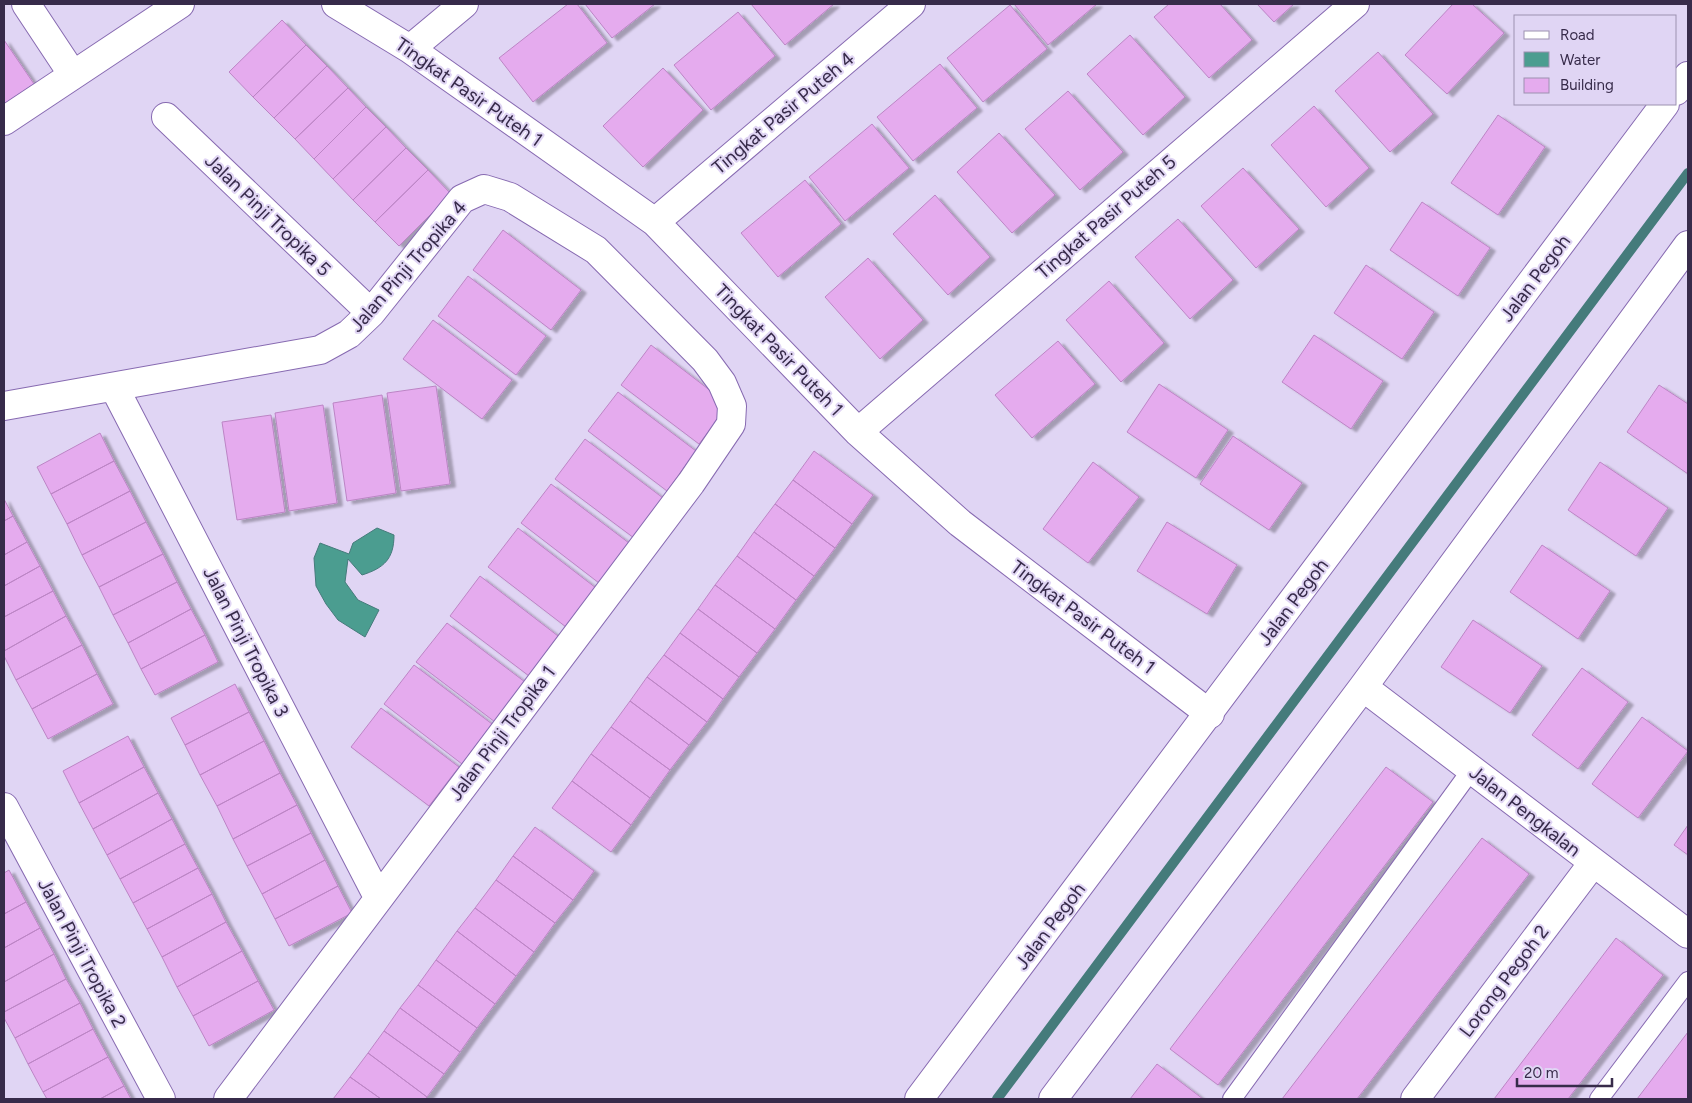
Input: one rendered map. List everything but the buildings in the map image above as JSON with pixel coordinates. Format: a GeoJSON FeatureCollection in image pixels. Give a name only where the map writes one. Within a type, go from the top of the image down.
{"type":"FeatureCollection","features":[{"type":"Feature","properties":{"kind":"street"},"geometry":{"type":"LineString","coordinates":[[26,4],[73,75]]}},
{"type":"Feature","properties":{"kind":"street"},"geometry":{"type":"LineString","coordinates":[[4,121],[180,4]]}},
{"type":"Feature","properties":{"kind":"street","name":"Tingkat Pasir Puteh 1"},"geometry":{"type":"LineString","coordinates":[[336,4],[410,49],[655,222],[858,432],[960,523],[1210,714]]}},
{"type":"Feature","properties":{"kind":"street"},"geometry":{"type":"LineString","coordinates":[[410,49],[464,4]]}},
{"type":"Feature","properties":{"kind":"street","name":"Tingkat Pasir Puteh 4"},"geometry":{"type":"LineString","coordinates":[[655,222],[910,4]]}},
{"type":"Feature","properties":{"kind":"street","name":"Tingkat Pasir Puteh 5"},"geometry":{"type":"LineString","coordinates":[[858,432],[1355,4]]}},
{"type":"Feature","properties":{"kind":"street"},"geometry":{"type":"LineString","coordinates":[[1677,90],[1688,76]]}},
{"type":"Feature","properties":{"kind":"street","name":"Jalan Pegoh"},"geometry":{"type":"LineString","coordinates":[[919,1099],[1210,714],[1664,105]]}},
{"type":"Feature","properties":{"kind":"street","name":"Jalan Pinji Tropika 5"},"geometry":{"type":"LineString","coordinates":[[166,117],[371,313]]}},
{"type":"Feature","properties":{"kind":"street","name":"Jalan Pinji Tropika 4"},"geometry":{"type":"LineString","coordinates":[[114,387],[320,350],[349,334],[371,313],[462,199],[484,189],[510,197],[596,250],[705,360]]}},
{"type":"Feature","properties":{"kind":"street"},"geometry":{"type":"LineString","coordinates":[[1053,1099],[1363,687],[1688,245]]}},
{"type":"Feature","properties":{"kind":"street","name":"Jalan Pinji Tropika 1"},"geometry":{"type":"LineString","coordinates":[[228,1099],[691,483],[730,424],[732,406],[722,383],[705,360]]}},
{"type":"Feature","properties":{"kind":"street"},"geometry":{"type":"LineString","coordinates":[[4,406],[114,387]]}},
{"type":"Feature","properties":{"kind":"street","name":"Jalan Pinji Tropika 3"},"geometry":{"type":"LineString","coordinates":[[114,387],[378,897]]}},
{"type":"Feature","properties":{"kind":"street","name":"Jalan Pengkalan"},"geometry":{"type":"LineString","coordinates":[[1363,687],[1688,934]]}},
{"type":"Feature","properties":{"kind":"street","name":"Jalan Pinji Tropika 2"},"geometry":{"type":"LineString","coordinates":[[4,806],[161,1099]]}},
{"type":"Feature","properties":{"kind":"street","name":"Lorong Pegoh 2"},"geometry":{"type":"LineString","coordinates":[[1415,1099],[1593,863]]}},
{"type":"Feature","properties":{"kind":"lane"},"geometry":{"type":"LineString","coordinates":[[1232,1099],[1472,769]]}},
{"type":"Feature","properties":{"kind":"lane"},"geometry":{"type":"LineString","coordinates":[[1599,1099],[1688,981]]}},
{"type":"Feature","properties":{"kind":"water"},"geometry":{"type":"Polygon","coordinates":[[[377,528],[394,535],[390,556],[382,566],[362,575],[348,559],[345,582],[358,600],[379,610],[365,637],[338,620],[326,604],[316,586],[314,558],[320,543],[349,554],[353,543],[377,528]]]}},
{"type":"Feature","properties":{"kind":"waterway"},"geometry":{"type":"LineString","coordinates":[[997,1099],[1688,173]]}}]}
